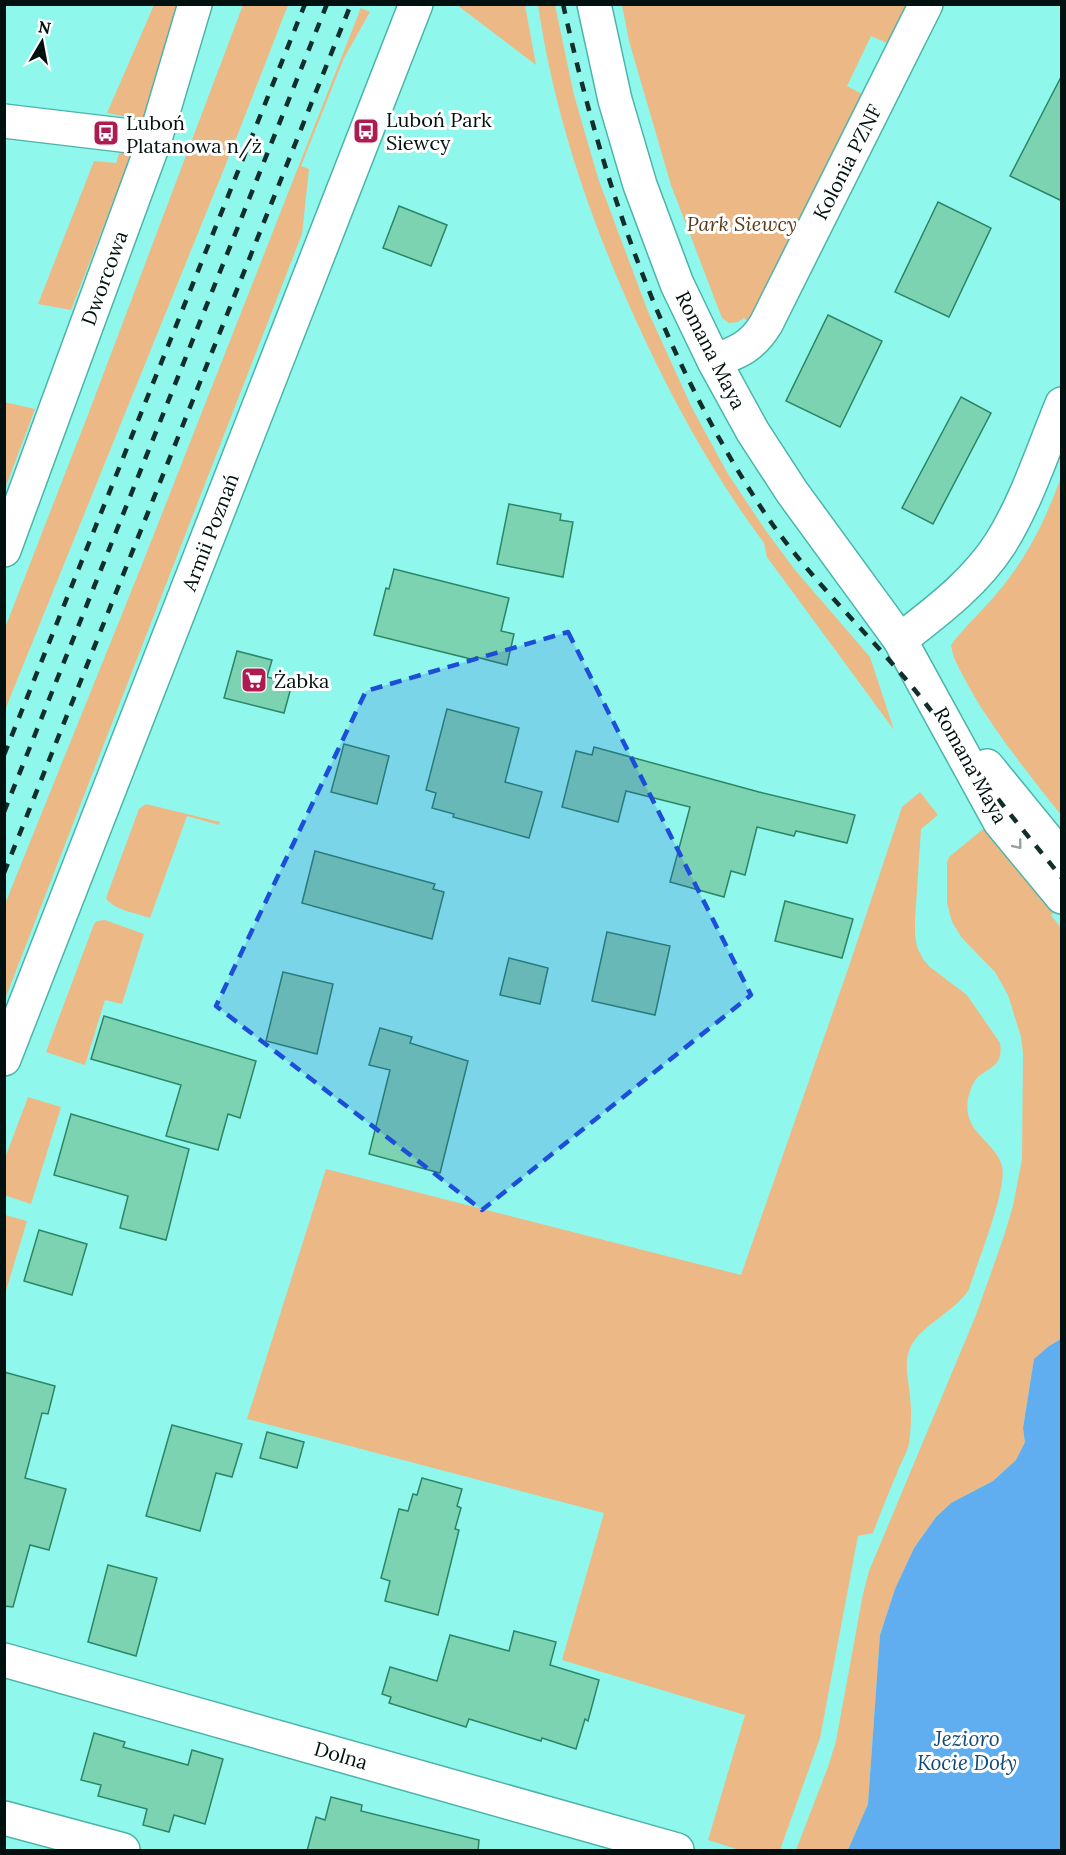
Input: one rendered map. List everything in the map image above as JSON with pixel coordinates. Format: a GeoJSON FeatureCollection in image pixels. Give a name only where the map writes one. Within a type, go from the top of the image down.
{"type":"FeatureCollection","features":[{"type":"Feature","properties":{"kind":"street","name":"Dworcowa"},"geometry":{"type":"LineString","coordinates":[[4,550],[155,139],[195,4]]}},
{"type":"Feature","properties":{"kind":"street","name":"Armii Poznań"},"geometry":{"type":"LineString","coordinates":[[4,1059],[416,4]]}},
{"type":"Feature","properties":{"kind":"street","name":"Romana Maya"},"geometry":{"type":"LineString","coordinates":[[594,4],[615,100],[640,184],[677,284],[714,361],[753,432],[792,492],[1008,794],[1062,858]]}},
{"type":"Feature","properties":{"kind":"street","name":"Kolonia PZNF"},"geometry":{"type":"LineString","coordinates":[[714,361],[748,346],[755,341],[766,324],[926,4]]}},
{"type":"Feature","properties":{"kind":"street"},"geometry":{"type":"LineString","coordinates":[[4,121],[155,139]]}},
{"type":"Feature","properties":{"kind":"street"},"geometry":{"type":"LineString","coordinates":[[905,648],[973,577],[1000,544],[1062,404]]}},
{"type":"Feature","properties":{"kind":"street","name":"Romana Maya"},"geometry":{"type":"LineString","coordinates":[[905,648],[1000,822],[1062,897]]}},
{"type":"Feature","properties":{"kind":"street","name":"Dolna"},"geometry":{"type":"LineString","coordinates":[[4,1660],[677,1851]]}},
{"type":"Feature","properties":{"kind":"street"},"geometry":{"type":"LineString","coordinates":[[4,1818],[123,1851]]}},
{"type":"Feature","properties":{"kind":"highlighted area"},"geometry":{"type":"Polygon","coordinates":[[[568,632],[751,995],[482,1210],[216,1006],[366,691],[568,632]]]}},
{"type":"Feature","properties":{"kind":"green space"},"geometry":{"type":"Polygon","coordinates":[[[154,5],[178,5],[143,120],[107,113],[154,5]]]}},
{"type":"Feature","properties":{"kind":"green space"},"geometry":{"type":"Polygon","coordinates":[[[243,5],[288,5],[5,710],[5,628],[243,5]]]}},
{"type":"Feature","properties":{"kind":"green space"},"geometry":{"type":"Polygon","coordinates":[[[362,5],[361,8],[370,12],[344,58],[301,166],[309,169],[302,234],[5,999],[5,904],[141,567],[362,5]]]}},
{"type":"Feature","properties":{"kind":"green space"},"geometry":{"type":"Polygon","coordinates":[[[457,5],[525,5],[536,65],[457,5]]]}},
{"type":"Feature","properties":{"kind":"green space"},"geometry":{"type":"Polygon","coordinates":[[[538,5],[555,5],[574,95],[598,178],[647,309],[692,408],[728,474],[766,531],[795,570],[870,657],[894,730],[767,557],[764,543],[714,470],[658,367],[610,259],[579,176],[555,91],[538,5]]]}},
{"type":"Feature","properties":{"kind":"green space","name":"Park Siewcy"},"geometry":{"type":"Polygon","coordinates":[[[622,5],[906,5],[887,43],[871,36],[847,86],[864,95],[752,325],[744,318],[738,322],[729,323],[722,318],[671,185],[629,41],[622,5]]]}},
{"type":"Feature","properties":{"kind":"green space"},"geometry":{"type":"Polygon","coordinates":[[[120,151],[132,153],[71,310],[38,304],[94,161],[116,163],[120,151]]]}},
{"type":"Feature","properties":{"kind":"green space"},"geometry":{"type":"Polygon","coordinates":[[[4,402],[35,409],[6,486],[4,485],[4,402]]]}},
{"type":"Feature","properties":{"kind":"green space"},"geometry":{"type":"Polygon","coordinates":[[[1061,477],[1062,815],[990,721],[961,672],[951,645],[998,592],[1018,565],[1042,523],[1061,477]]]}},
{"type":"Feature","properties":{"kind":"green space"},"geometry":{"type":"Polygon","coordinates":[[[920,792],[938,815],[921,829],[915,919],[917,947],[930,967],[967,995],[1000,1043],[1000,1057],[991,1068],[977,1078],[968,1099],[967,1111],[975,1129],[999,1157],[1003,1176],[991,1226],[969,1289],[963,1298],[920,1334],[909,1351],[907,1368],[911,1414],[908,1446],[873,1533],[858,1536],[820,1738],[780,1850],[740,1850],[708,1840],[745,1715],[562,1660],[604,1513],[247,1419],[326,1169],[741,1275],[902,807],[920,792]]]}},
{"type":"Feature","properties":{"kind":"green space"},"geometry":{"type":"Polygon","coordinates":[[[146,804],[220,822],[219,825],[187,816],[150,918],[120,908],[106,898],[139,809],[146,804]]]}},
{"type":"Feature","properties":{"kind":"green space"},"geometry":{"type":"Polygon","coordinates":[[[988,825],[1057,910],[1051,915],[1061,928],[1061,1339],[1049,1346],[1034,1360],[1023,1427],[1025,1442],[1016,1460],[993,1481],[951,1503],[936,1517],[914,1548],[895,1589],[880,1635],[868,1804],[848,1850],[796,1850],[836,1741],[869,1571],[976,1315],[1013,1206],[1022,1159],[1023,1054],[1021,1037],[1008,995],[995,972],[962,938],[952,922],[947,903],[949,857],[988,825]]]}},
{"type":"Feature","properties":{"kind":"green space"},"geometry":{"type":"Polygon","coordinates":[[[105,920],[144,934],[122,1004],[105,1000],[85,1065],[46,1052],[94,924],[105,920]]]}},
{"type":"Feature","properties":{"kind":"green space"},"geometry":{"type":"Polygon","coordinates":[[[28,1097],[61,1107],[31,1204],[4,1195],[5,1158],[28,1097]]]}},
{"type":"Feature","properties":{"kind":"green space"},"geometry":{"type":"Polygon","coordinates":[[[4,1215],[27,1221],[5,1294],[4,1215]]]}},
{"type":"Feature","properties":{"kind":"water","name":"Jezioro Kocie Doły"},"geometry":{"type":"Polygon","coordinates":[[[1061,1339],[1061,1850],[848,1850],[868,1804],[880,1635],[895,1589],[914,1548],[936,1517],[951,1503],[993,1481],[1016,1460],[1025,1442],[1023,1428],[1034,1359],[1061,1339]]]}},
{"type":"Feature","properties":{"kind":"building"},"geometry":{"type":"Polygon","coordinates":[[[1062,75],[1062,201],[1010,176],[1062,75]]]}},
{"type":"Feature","properties":{"kind":"building"},"geometry":{"type":"Polygon","coordinates":[[[938,202],[991,228],[949,317],[895,292],[938,202]]]}},
{"type":"Feature","properties":{"kind":"building"},"geometry":{"type":"Polygon","coordinates":[[[399,206],[447,225],[431,266],[383,248],[399,206]]]}},
{"type":"Feature","properties":{"kind":"building"},"geometry":{"type":"Polygon","coordinates":[[[828,315],[882,341],[840,427],[786,401],[828,315]]]}},
{"type":"Feature","properties":{"kind":"building"},"geometry":{"type":"Polygon","coordinates":[[[961,397],[991,413],[933,524],[902,508],[961,397]]]}},
{"type":"Feature","properties":{"kind":"building"},"geometry":{"type":"Polygon","coordinates":[[[509,504],[561,514],[560,520],[573,522],[563,577],[497,564],[509,504]]]}},
{"type":"Feature","properties":{"kind":"building"},"geometry":{"type":"Polygon","coordinates":[[[394,569],[509,598],[501,631],[514,634],[507,665],[476,657],[475,660],[374,635],[386,588],[389,589],[394,569]]]}},
{"type":"Feature","properties":{"kind":"building","name":"Żabka"},"geometry":{"type":"Polygon","coordinates":[[[237,651],[272,660],[267,677],[292,684],[284,713],[224,698],[237,651]]]}},
{"type":"Feature","properties":{"kind":"building"},"geometry":{"type":"Polygon","coordinates":[[[447,709],[519,728],[505,782],[542,792],[529,838],[453,817],[454,814],[432,808],[436,793],[426,790],[447,709]]]}},
{"type":"Feature","properties":{"kind":"building"},"geometry":{"type":"Polygon","coordinates":[[[344,744],[389,756],[377,804],[331,792],[344,744]]]}},
{"type":"Feature","properties":{"kind":"building"},"geometry":{"type":"Polygon","coordinates":[[[594,747],[759,792],[855,815],[847,843],[796,831],[794,836],[757,827],[745,875],[731,871],[724,897],[670,882],[690,807],[626,791],[618,822],[562,807],[576,751],[592,755],[594,747]]]}},
{"type":"Feature","properties":{"kind":"building"},"geometry":{"type":"Polygon","coordinates":[[[315,851],[435,884],[433,889],[444,892],[432,939],[302,903],[315,851]]]}},
{"type":"Feature","properties":{"kind":"building"},"geometry":{"type":"Polygon","coordinates":[[[785,901],[853,919],[842,958],[775,941],[785,901]]]}},
{"type":"Feature","properties":{"kind":"building"},"geometry":{"type":"Polygon","coordinates":[[[607,932],[670,946],[655,1015],[592,1001],[607,932]]]}},
{"type":"Feature","properties":{"kind":"building"},"geometry":{"type":"Polygon","coordinates":[[[509,958],[548,968],[540,1004],[500,995],[509,958]]]}},
{"type":"Feature","properties":{"kind":"building"},"geometry":{"type":"Polygon","coordinates":[[[283,972],[333,984],[317,1054],[266,1041],[283,972]]]}},
{"type":"Feature","properties":{"kind":"building"},"geometry":{"type":"Polygon","coordinates":[[[104,1016],[256,1061],[240,1118],[228,1114],[218,1150],[166,1136],[181,1085],[91,1059],[104,1016]]]}},
{"type":"Feature","properties":{"kind":"building"},"geometry":{"type":"Polygon","coordinates":[[[380,1028],[412,1037],[410,1043],[468,1061],[440,1173],[369,1154],[390,1070],[369,1065],[380,1028]]]}},
{"type":"Feature","properties":{"kind":"building"},"geometry":{"type":"Polygon","coordinates":[[[71,1114],[189,1149],[166,1240],[120,1228],[128,1196],[54,1175],[71,1114]]]}},
{"type":"Feature","properties":{"kind":"building"},"geometry":{"type":"Polygon","coordinates":[[[39,1230],[87,1244],[72,1295],[24,1281],[39,1230]]]}},
{"type":"Feature","properties":{"kind":"building"},"geometry":{"type":"Polygon","coordinates":[[[4,1372],[55,1386],[48,1414],[42,1413],[25,1478],[66,1489],[49,1550],[30,1545],[13,1607],[4,1606],[4,1372]]]}},
{"type":"Feature","properties":{"kind":"building"},"geometry":{"type":"Polygon","coordinates":[[[172,1425],[242,1444],[232,1477],[216,1473],[200,1531],[146,1516],[172,1425]]]}},
{"type":"Feature","properties":{"kind":"building"},"geometry":{"type":"Polygon","coordinates":[[[267,1432],[304,1442],[297,1468],[260,1458],[267,1432]]]}},
{"type":"Feature","properties":{"kind":"building"},"geometry":{"type":"Polygon","coordinates":[[[422,1478],[462,1489],[457,1506],[461,1508],[455,1529],[459,1530],[438,1615],[385,1601],[390,1581],[381,1578],[399,1509],[408,1511],[413,1494],[417,1495],[422,1478]]]}},
{"type":"Feature","properties":{"kind":"building"},"geometry":{"type":"Polygon","coordinates":[[[108,1565],[157,1578],[136,1656],[88,1642],[108,1565]]]}},
{"type":"Feature","properties":{"kind":"building"},"geometry":{"type":"Polygon","coordinates":[[[514,1631],[556,1642],[550,1665],[599,1680],[588,1721],[585,1719],[576,1749],[469,1719],[466,1727],[389,1703],[391,1697],[382,1694],[390,1667],[437,1681],[450,1635],[509,1651],[514,1631]]]}},
{"type":"Feature","properties":{"kind":"building"},"geometry":{"type":"Polygon","coordinates":[[[94,1733],[125,1742],[123,1747],[188,1765],[192,1750],[223,1759],[205,1824],[174,1815],[169,1832],[143,1825],[147,1809],[98,1796],[101,1785],[81,1780],[94,1733]]]}},
{"type":"Feature","properties":{"kind":"building"},"geometry":{"type":"Polygon","coordinates":[[[331,1797],[362,1805],[361,1811],[479,1840],[478,1851],[307,1851],[316,1817],[325,1820],[331,1797]]]}},
{"type":"Feature","properties":{"kind":"railway"},"geometry":{"type":"LineString","coordinates":[[4,755],[305,4]]}},
{"type":"Feature","properties":{"kind":"railway"},"geometry":{"type":"LineString","coordinates":[[4,812],[327,4]]}},
{"type":"Feature","properties":{"kind":"railway"},"geometry":{"type":"LineString","coordinates":[[4,873],[351,4]]}},
{"type":"Feature","properties":{"kind":"railway"},"geometry":{"type":"LineString","coordinates":[[563,4],[597,138],[640,267],[666,330],[727,453],[764,512],[796,555],[913,688],[1062,878]]}},
{"type":"Feature","properties":{"kind":"place","name":"Luboń Park Siewcy"},"geometry":{"type":"Point","coordinates":[366,131]}},
{"type":"Feature","properties":{"kind":"place","name":"Luboń Platanowa n/ż"},"geometry":{"type":"Point","coordinates":[106,133]}},
{"type":"Feature","properties":{"kind":"place","name":"Żabka"},"geometry":{"type":"Point","coordinates":[254,680]}}]}
